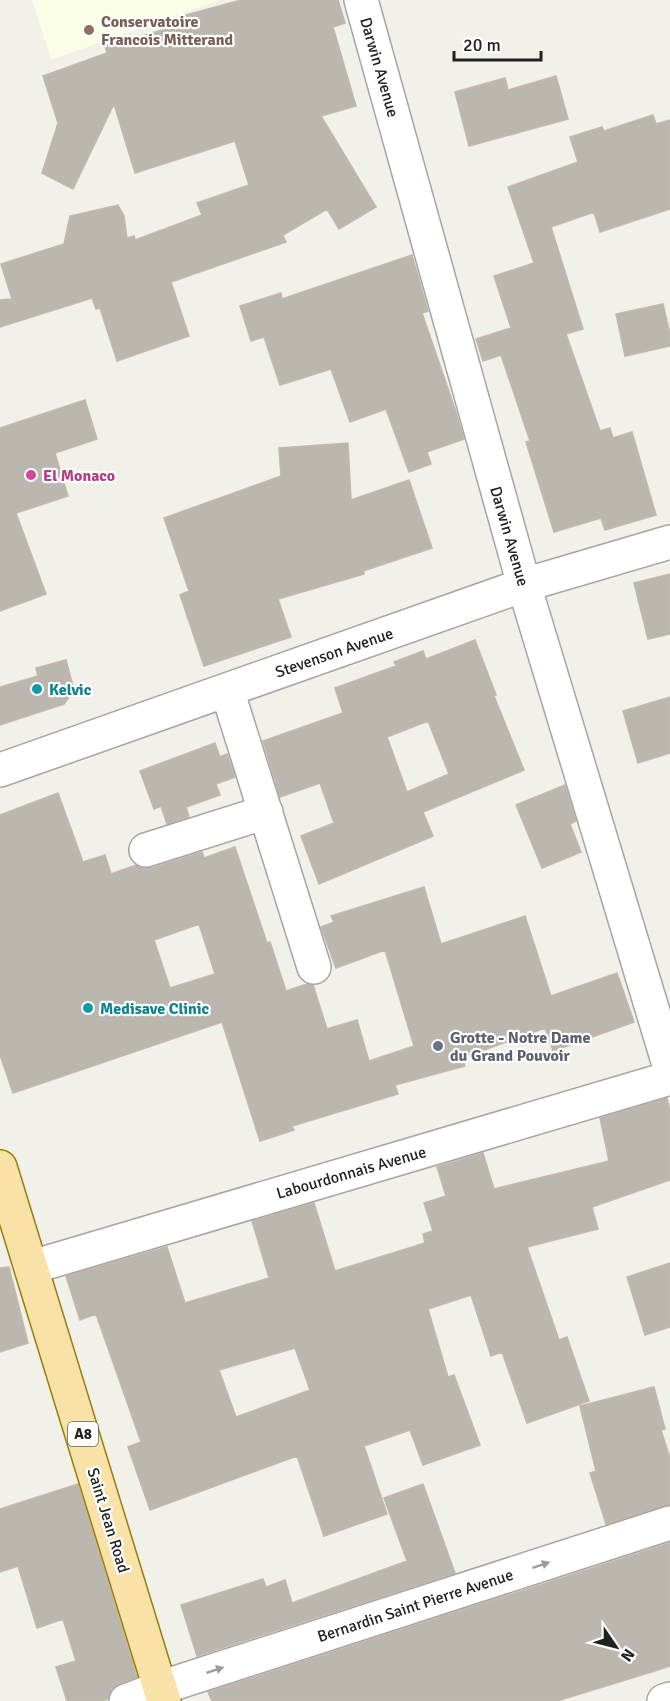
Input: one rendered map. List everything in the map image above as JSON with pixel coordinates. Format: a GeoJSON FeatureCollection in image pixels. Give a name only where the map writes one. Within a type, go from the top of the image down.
{"type":"FeatureCollection","features":[{"type":"Feature","properties":{"kind":"main road","name":"Saint Jean Road"},"geometry":{"type":"LineString","coordinates":[[0,1167],[162,1694]]}},
{"type":"Feature","properties":{"kind":"street","name":"Darwin Avenue"},"geometry":{"type":"LineString","coordinates":[[361,0],[524,585],[670,1068]]}},
{"type":"Feature","properties":{"kind":"street","name":"Stevenson Avenue"},"geometry":{"type":"LineString","coordinates":[[0,770],[524,585],[670,542]]}},
{"type":"Feature","properties":{"kind":"street"},"geometry":{"type":"LineString","coordinates":[[227,690],[314,967]]}},
{"type":"Feature","properties":{"kind":"street"},"geometry":{"type":"LineString","coordinates":[[146,850],[266,812]]}},
{"type":"Feature","properties":{"kind":"street","name":"Labourdonnais Avenue"},"geometry":{"type":"LineString","coordinates":[[32,1267],[670,1078]]}},
{"type":"Feature","properties":{"kind":"street","name":"Bernardin Saint Pierre Avenue"},"geometry":{"type":"LineString","coordinates":[[126,1701],[162,1694],[670,1523]]}},
{"type":"Feature","properties":{"kind":"street"},"geometry":{"type":"LineString","coordinates":[[664,1701],[670,1699]]}},
{"type":"Feature","properties":{"kind":"shaded area","name":"Conservatoire Francois Mitterand"},"geometry":{"type":"Polygon","coordinates":[[[32,0],[220,0],[51,60],[32,0]]]}},
{"type":"Feature","properties":{"kind":"building"},"geometry":{"type":"Polygon","coordinates":[[[241,0],[338,0],[345,23],[333,27],[356,106],[321,116],[376,207],[339,229],[327,209],[283,235],[286,242],[171,282],[189,336],[117,361],[100,308],[96,309],[92,298],[0,327],[0,300],[12,299],[1,264],[64,244],[70,216],[118,205],[124,216],[127,238],[134,236],[135,240],[202,215],[197,203],[249,185],[235,141],[135,173],[114,104],[73,189],[42,173],[58,123],[43,76],[107,53],[105,46],[188,23],[186,15],[241,0]]]}},
{"type":"Feature","properties":{"kind":"building"},"geometry":{"type":"Polygon","coordinates":[[[556,76],[568,119],[469,146],[455,92],[505,78],[508,90],[556,76]]]}},
{"type":"Feature","properties":{"kind":"building"},"geometry":{"type":"Polygon","coordinates":[[[653,115],[656,124],[670,120],[670,209],[600,232],[594,212],[551,227],[583,329],[566,334],[600,431],[610,428],[613,438],[632,432],[656,515],[605,530],[601,518],[554,532],[526,442],[530,441],[501,355],[483,361],[476,339],[511,328],[494,276],[534,263],[508,187],[578,162],[570,137],[602,127],[604,131],[653,115]]]}},
{"type":"Feature","properties":{"kind":"building"},"geometry":{"type":"Polygon","coordinates":[[[412,255],[428,311],[422,313],[464,439],[427,452],[431,464],[409,472],[386,409],[350,422],[331,369],[280,385],[264,337],[251,341],[240,306],[281,293],[282,299],[412,255]]]}},
{"type":"Feature","properties":{"kind":"building"},"geometry":{"type":"Polygon","coordinates":[[[663,304],[670,334],[670,346],[625,356],[616,314],[663,304]]]}},
{"type":"Feature","properties":{"kind":"building","name":"El Monaco"},"geometry":{"type":"Polygon","coordinates":[[[85,400],[97,439],[55,453],[68,496],[16,513],[46,594],[0,611],[0,428],[85,400]]]}},
{"type":"Feature","properties":{"kind":"building"},"geometry":{"type":"Polygon","coordinates":[[[348,443],[351,500],[409,480],[432,548],[363,571],[364,574],[278,599],[291,637],[204,666],[180,595],[189,591],[164,518],[281,476],[279,448],[348,443]]]}},
{"type":"Feature","properties":{"kind":"building"},"geometry":{"type":"Polygon","coordinates":[[[670,574],[670,634],[648,639],[634,583],[670,574]]]}},
{"type":"Feature","properties":{"kind":"building"},"geometry":{"type":"Polygon","coordinates":[[[475,640],[496,695],[494,696],[524,770],[423,812],[433,836],[319,884],[301,836],[334,823],[320,783],[280,797],[263,741],[343,713],[335,688],[396,666],[394,662],[423,651],[426,659],[475,640]],[[428,721],[387,737],[407,792],[449,774],[428,721]]]}},
{"type":"Feature","properties":{"kind":"building","name":"Kelvic"},"geometry":{"type":"Polygon","coordinates":[[[66,660],[74,690],[64,704],[0,725],[0,687],[38,676],[36,668],[66,660]]]}},
{"type":"Feature","properties":{"kind":"building"},"geometry":{"type":"Polygon","coordinates":[[[670,697],[670,753],[638,763],[623,711],[670,697]]]}},
{"type":"Feature","properties":{"kind":"building"},"geometry":{"type":"Polygon","coordinates":[[[215,743],[220,757],[227,754],[235,777],[216,784],[220,795],[186,807],[189,817],[167,824],[161,806],[154,809],[140,771],[215,743]]]}},
{"type":"Feature","properties":{"kind":"building"},"geometry":{"type":"Polygon","coordinates":[[[565,785],[576,821],[570,824],[581,852],[542,868],[516,805],[565,785]]]}},
{"type":"Feature","properties":{"kind":"building"},"geometry":{"type":"Polygon","coordinates":[[[58,793],[83,862],[105,855],[111,874],[136,865],[152,868],[202,852],[204,858],[235,847],[267,943],[270,942],[286,991],[307,984],[313,985],[327,1029],[357,1020],[369,1061],[414,1046],[385,950],[336,968],[321,927],[334,922],[331,916],[424,887],[441,944],[525,916],[551,996],[617,973],[634,1022],[553,1051],[545,1028],[462,1058],[465,1066],[395,1085],[398,1094],[292,1126],[294,1130],[260,1141],[222,1022],[13,1093],[0,1055],[0,815],[58,793]],[[199,924],[154,940],[170,988],[215,974],[199,924]]]}},
{"type":"Feature","properties":{"kind":"building"},"geometry":{"type":"Polygon","coordinates":[[[667,1098],[670,1111],[670,1180],[592,1207],[598,1229],[527,1247],[559,1340],[567,1337],[589,1401],[527,1423],[502,1352],[491,1356],[471,1295],[428,1309],[448,1377],[454,1375],[480,1445],[423,1465],[410,1430],[364,1446],[387,1514],[324,1536],[297,1456],[150,1510],[128,1447],[141,1442],[96,1314],[80,1320],[66,1276],[167,1247],[185,1303],[269,1278],[252,1221],[314,1203],[335,1271],[425,1243],[423,1234],[433,1231],[424,1203],[446,1196],[437,1167],[483,1153],[494,1189],[609,1161],[600,1118],[667,1098]],[[295,1348],[219,1370],[236,1417],[310,1390],[295,1348]]]}},
{"type":"Feature","properties":{"kind":"building"},"geometry":{"type":"Polygon","coordinates":[[[670,1263],[670,1327],[645,1335],[627,1277],[670,1263]]]}},
{"type":"Feature","properties":{"kind":"building"},"geometry":{"type":"Polygon","coordinates":[[[9,1267],[28,1343],[0,1352],[0,1268],[9,1267]]]}},
{"type":"Feature","properties":{"kind":"building"},"geometry":{"type":"Polygon","coordinates":[[[654,1387],[665,1429],[661,1430],[670,1458],[670,1505],[606,1524],[590,1473],[596,1471],[580,1406],[654,1387]]]}},
{"type":"Feature","properties":{"kind":"building"},"geometry":{"type":"Polygon","coordinates":[[[78,1484],[137,1677],[119,1684],[111,1690],[108,1699],[102,1701],[67,1701],[56,1667],[76,1661],[63,1619],[37,1628],[18,1566],[0,1572],[0,1509],[78,1484]]]}},
{"type":"Feature","properties":{"kind":"building"},"geometry":{"type":"Polygon","coordinates":[[[423,1484],[455,1573],[197,1656],[181,1605],[263,1579],[266,1587],[285,1580],[292,1603],[407,1561],[384,1498],[423,1484]]]}},
{"type":"Feature","properties":{"kind":"building"},"geometry":{"type":"Polygon","coordinates":[[[670,1543],[670,1666],[658,1670],[557,1701],[212,1701],[208,1692],[670,1543]]]}},
{"type":"Feature","properties":{"kind":"place","name":"Conservatoire Francois Mitterand"},"geometry":{"type":"Point","coordinates":[89,30]}},
{"type":"Feature","properties":{"kind":"place","name":"El Monaco"},"geometry":{"type":"Point","coordinates":[31,475]}},
{"type":"Feature","properties":{"kind":"place","name":"Kelvic"},"geometry":{"type":"Point","coordinates":[37,689]}},
{"type":"Feature","properties":{"kind":"place","name":"Medisave Clinic"},"geometry":{"type":"Point","coordinates":[88,1008]}},
{"type":"Feature","properties":{"kind":"place","name":"Grotte - Notre Dame du Grand Pouvoir"},"geometry":{"type":"Point","coordinates":[438,1046]}}]}
